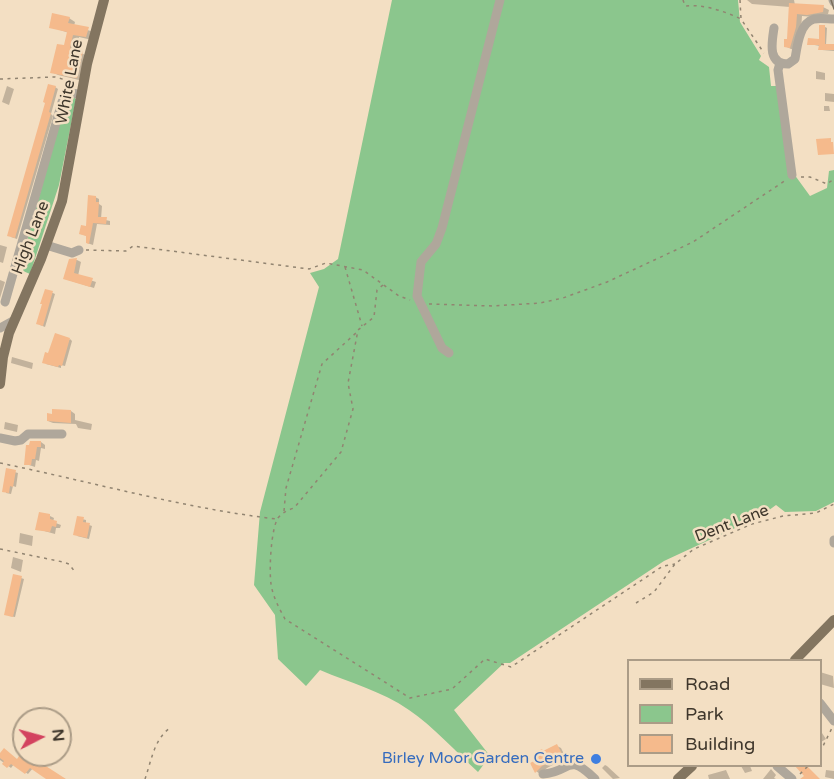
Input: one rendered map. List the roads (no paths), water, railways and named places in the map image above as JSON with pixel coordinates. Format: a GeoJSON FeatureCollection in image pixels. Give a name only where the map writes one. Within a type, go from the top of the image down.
{"type":"FeatureCollection","features":[{"type":"Feature","properties":{"kind":"main road","name":"White Lane"},"geometry":{"type":"LineString","coordinates":[[69,171],[82,89],[104,0]]}},
{"type":"Feature","properties":{"kind":"main road","name":"High Lane"},"geometry":{"type":"LineString","coordinates":[[0,384],[2,356],[13,321],[46,245],[62,201],[69,171]]}},
{"type":"Feature","properties":{"kind":"main road"},"geometry":{"type":"LineString","coordinates":[[796,659],[834,620]]}},
{"type":"Feature","properties":{"kind":"main road"},"geometry":{"type":"LineString","coordinates":[[678,779],[690,767]]}},
{"type":"Feature","properties":{"kind":"street"},"geometry":{"type":"LineString","coordinates":[[449,353],[442,348],[417,296],[421,262],[436,244],[442,228],[500,0]]}},
{"type":"Feature","properties":{"kind":"street"},"geometry":{"type":"LineString","coordinates":[[776,59],[788,64],[795,59],[799,38],[809,21],[834,19]]}},
{"type":"Feature","properties":{"kind":"street"},"geometry":{"type":"LineString","coordinates":[[774,28],[792,175]]}},
{"type":"Feature","properties":{"kind":"street"},"geometry":{"type":"LineString","coordinates":[[5,302],[62,102],[67,93],[82,89]]}},
{"type":"Feature","properties":{"kind":"street"},"geometry":{"type":"LineString","coordinates":[[46,245],[72,253],[79,250]]}},
{"type":"Feature","properties":{"kind":"street"},"geometry":{"type":"LineString","coordinates":[[0,328],[13,321]]}},
{"type":"Feature","properties":{"kind":"street"},"geometry":{"type":"LineString","coordinates":[[0,438],[15,441],[21,440],[28,434],[62,434]]}},
{"type":"Feature","properties":{"kind":"street"},"geometry":{"type":"LineString","coordinates":[[822,706],[834,722]]}},
{"type":"Feature","properties":{"kind":"street"},"geometry":{"type":"LineString","coordinates":[[543,774],[574,764],[582,766],[595,779]]}},
{"type":"Feature","properties":{"kind":"street"},"geometry":{"type":"LineString","coordinates":[[779,767],[791,778]]}},
{"type":"Feature","properties":{"kind":"tram line"},"geometry":{"type":"LineString","coordinates":[[831,0],[834,9]]}},
{"type":"Feature","properties":{"kind":"place","name":"Birley Moor Garden Centre"},"geometry":{"type":"Point","coordinates":[596,759]}}]}
